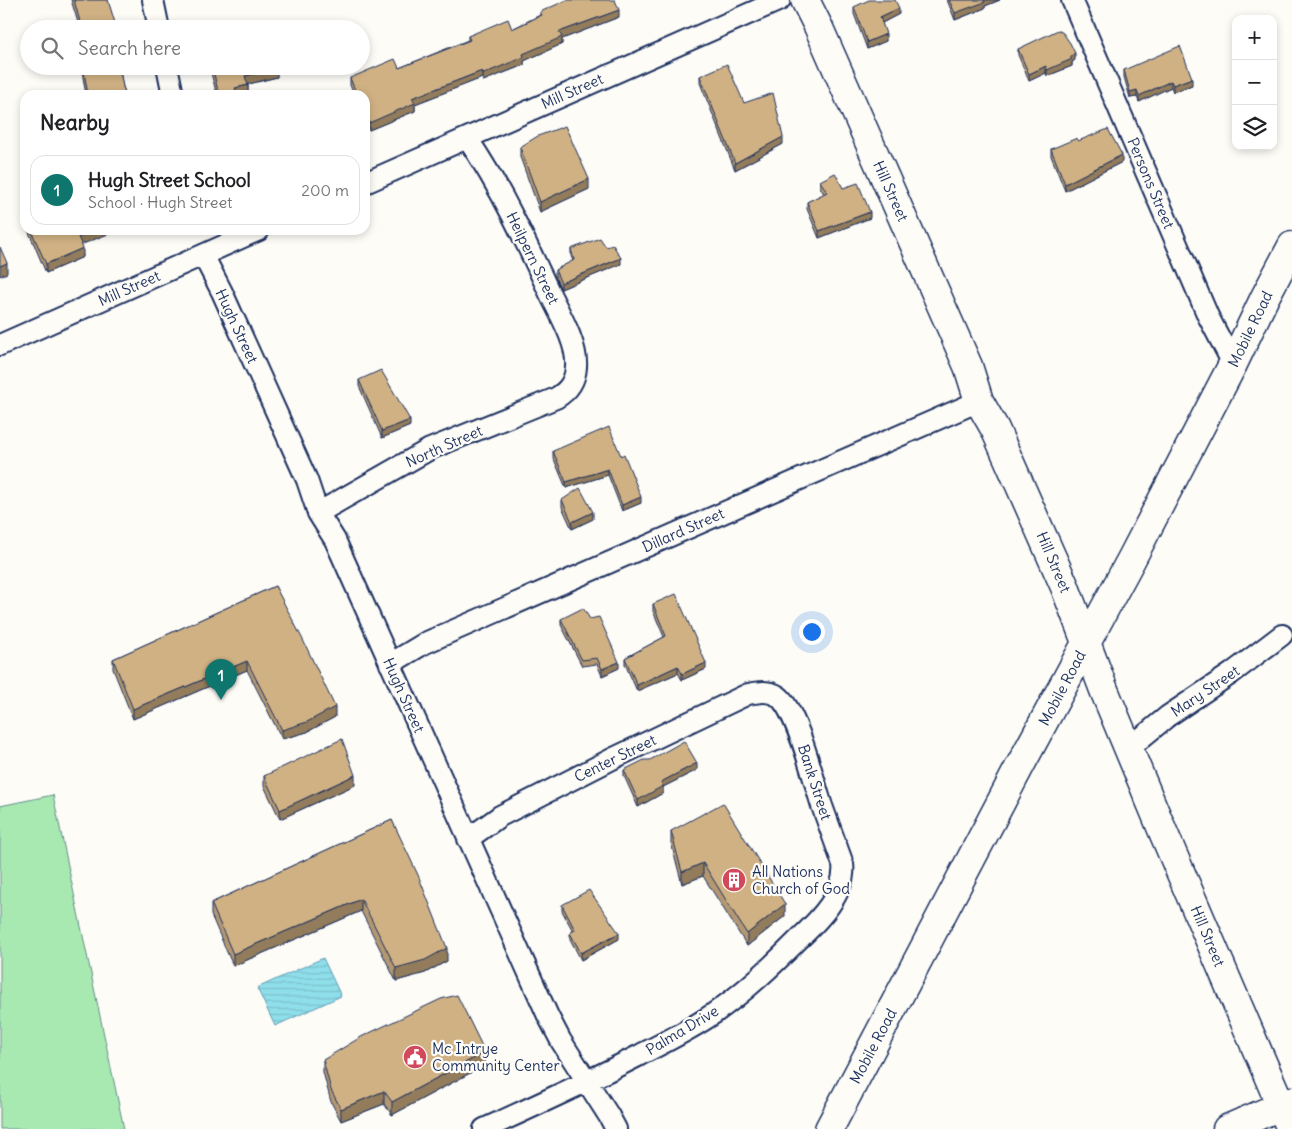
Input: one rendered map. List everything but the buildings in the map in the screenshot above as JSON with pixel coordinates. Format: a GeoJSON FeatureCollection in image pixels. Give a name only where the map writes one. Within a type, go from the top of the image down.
{"type":"FeatureCollection","features":[{"type":"Feature","properties":{"kind":"street"},"geometry":{"type":"LineString","coordinates":[[153,0],[157,20]]}},
{"type":"Feature","properties":{"kind":"street","name":"Mill Street"},"geometry":{"type":"LineString","coordinates":[[370,181],[780,0]]}},
{"type":"Feature","properties":{"kind":"street","name":"Hill Street"},"geometry":{"type":"LineString","coordinates":[[805,0],[968,366],[979,401],[995,428],[1065,587],[1104,690],[1168,843],[1288,1112]]}},
{"type":"Feature","properties":{"kind":"street","name":"Persons Street"},"geometry":{"type":"LineString","coordinates":[[1072,0],[1208,316],[1233,364]]}},
{"type":"Feature","properties":{"kind":"street"},"geometry":{"type":"LineString","coordinates":[[169,75],[172,90]]}},
{"type":"Feature","properties":{"kind":"street","name":"Heilpern Street"},"geometry":{"type":"LineString","coordinates":[[467,138],[489,171],[564,322],[574,350],[576,366],[572,385]]}},
{"type":"Feature","properties":{"kind":"street","name":"Mill Street"},"geometry":{"type":"LineString","coordinates":[[0,344],[203,255],[234,235]]}},
{"type":"Feature","properties":{"kind":"street","name":"Mobile Road"},"geometry":{"type":"LineString","coordinates":[[829,1129],[1132,558],[1292,246]]}},
{"type":"Feature","properties":{"kind":"street","name":"Hugh Street"},"geometry":{"type":"LineString","coordinates":[[203,255],[222,292],[303,471],[318,513],[334,540],[548,1016],[561,1041],[616,1129]]}},
{"type":"Feature","properties":{"kind":"street","name":"North Street"},"geometry":{"type":"LineString","coordinates":[[318,513],[430,449],[556,398],[565,393],[572,385]]}},
{"type":"Feature","properties":{"kind":"street","name":"Dillard Street"},"geometry":{"type":"LineString","coordinates":[[390,664],[425,643],[979,401]]}},
{"type":"Feature","properties":{"kind":"street","name":"Mary Street"},"geometry":{"type":"LineString","coordinates":[[1129,748],[1168,716],[1232,673],[1282,636]]}},
{"type":"Feature","properties":{"kind":"street","name":"Center Street"},"geometry":{"type":"LineString","coordinates":[[468,838],[500,816],[616,757],[748,694],[762,691],[769,692]]}},
{"type":"Feature","properties":{"kind":"street","name":"Bank Street"},"geometry":{"type":"LineString","coordinates":[[769,692],[785,704],[797,728],[843,864],[843,882]]}},
{"type":"Feature","properties":{"kind":"street","name":"Palma Drive"},"geometry":{"type":"LineString","coordinates":[[484,1129],[587,1082],[673,1038],[712,1014],[754,983],[811,927],[838,892],[843,882]]}},
{"type":"Feature","properties":{"kind":"street"},"geometry":{"type":"LineString","coordinates":[[1227,1129],[1288,1112]]}},
{"type":"Feature","properties":{"kind":"green space"},"geometry":{"type":"Polygon","coordinates":[[[53,795],[124,1129],[0,1129],[0,806],[53,795]]]}},
{"type":"Feature","properties":{"kind":"water"},"geometry":{"type":"Polygon","coordinates":[[[323,958],[341,996],[275,1026],[257,988],[323,958]]]}},
{"type":"Feature","properties":{"kind":"place","name":"Hugh Street School"},"geometry":{"type":"Point","coordinates":[221,700]}},
{"type":"Feature","properties":{"kind":"place","name":"All Nations Church of God"},"geometry":{"type":"Point","coordinates":[734,880]}},
{"type":"Feature","properties":{"kind":"place","name":"Mc Intrye Community Center"},"geometry":{"type":"Point","coordinates":[415,1057]}}]}
